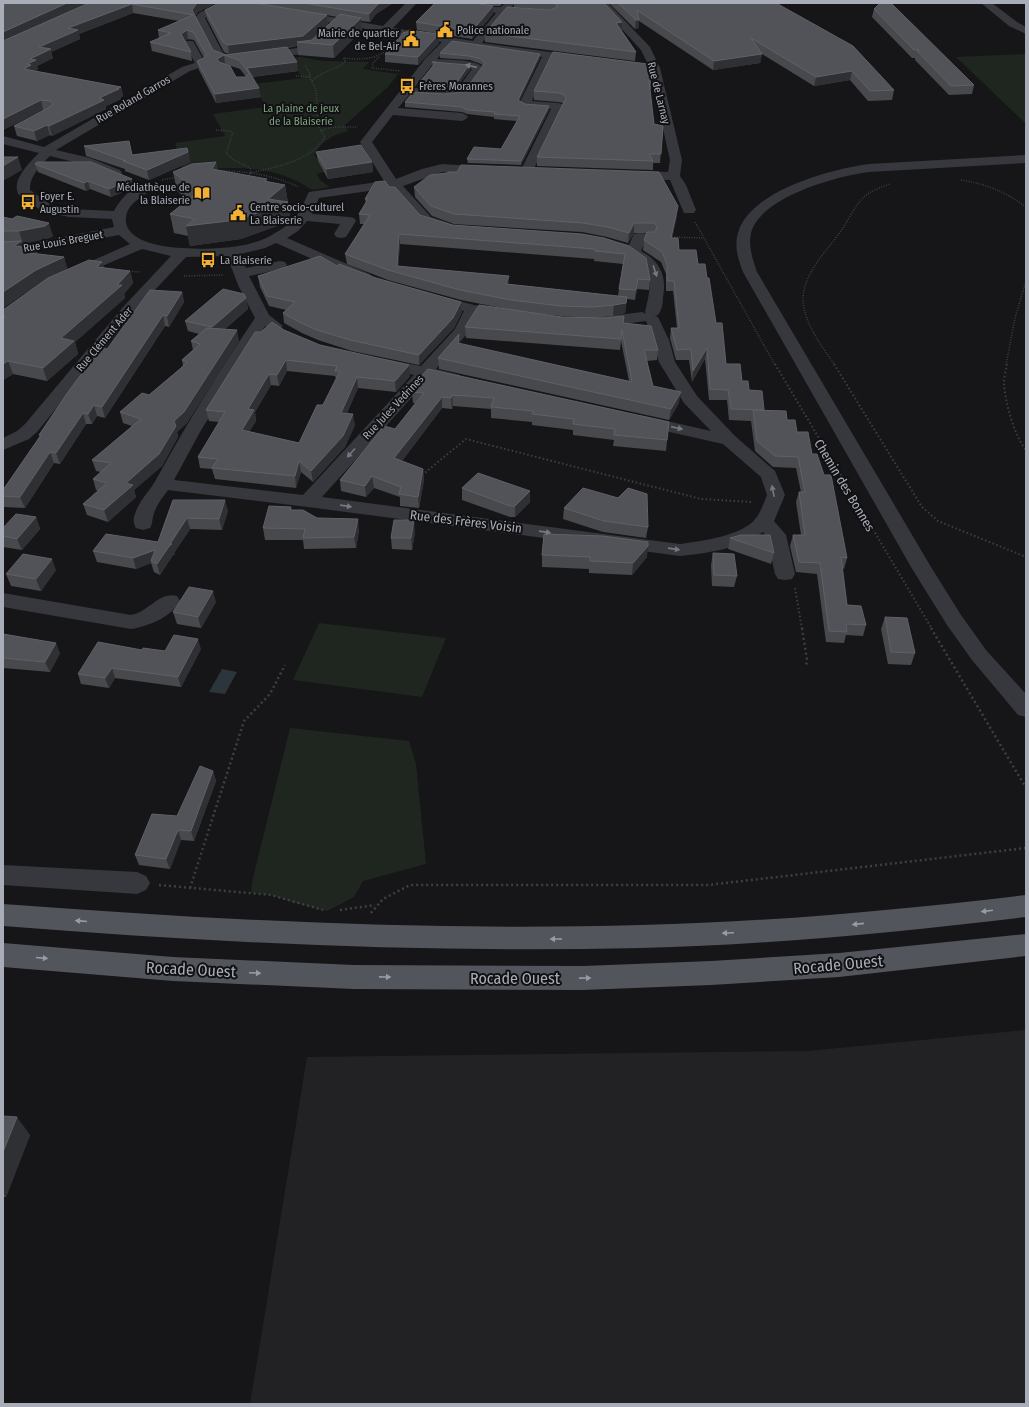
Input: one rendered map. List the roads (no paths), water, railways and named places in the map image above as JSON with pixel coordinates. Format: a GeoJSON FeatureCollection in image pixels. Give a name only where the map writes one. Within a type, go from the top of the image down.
{"type":"FeatureCollection","features":[{"type":"Feature","properties":{"kind":"main road"},"geometry":{"type":"LineString","coordinates":[[3,915],[120,924],[360,937],[464,939],[578,938],[701,934],[827,927],[983,912],[1026,906]]}},
{"type":"Feature","properties":{"kind":"main road","name":"Rocade Ouest"},"geometry":{"type":"LineString","coordinates":[[3,955],[173,969],[323,975],[460,978],[583,978],[711,973],[839,965],[1026,945]]}},
{"type":"Feature","properties":{"kind":"street"},"geometry":{"type":"LineString","coordinates":[[231,3],[203,14],[200,18],[221,57],[236,59],[308,50],[339,21]]}},
{"type":"Feature","properties":{"kind":"street"},"geometry":{"type":"LineString","coordinates":[[401,3],[412,4]]}},
{"type":"Feature","properties":{"kind":"street","name":"Rue de Larnay"},"geometry":{"type":"LineString","coordinates":[[603,3],[646,49],[655,68],[676,160],[674,176]]}},
{"type":"Feature","properties":{"kind":"street"},"geometry":{"type":"LineString","coordinates":[[986,3],[1026,32]]}},
{"type":"Feature","properties":{"kind":"street"},"geometry":{"type":"LineString","coordinates":[[386,29],[412,4]]}},
{"type":"Feature","properties":{"kind":"street"},"geometry":{"type":"LineString","coordinates":[[474,45],[507,7]]}},
{"type":"Feature","properties":{"kind":"street"},"geometry":{"type":"LineString","coordinates":[[484,9],[507,7],[541,13]]}},
{"type":"Feature","properties":{"kind":"street"},"geometry":{"type":"LineString","coordinates":[[288,13],[406,32],[474,45],[588,60]]}},
{"type":"Feature","properties":{"kind":"street"},"geometry":{"type":"LineString","coordinates":[[406,32],[414,25]]}},
{"type":"Feature","properties":{"kind":"street"},"geometry":{"type":"LineString","coordinates":[[450,40],[428,61],[366,142],[393,184],[426,220],[435,224],[458,229]]}},
{"type":"Feature","properties":{"kind":"street","name":"Rue Roland Garros"},"geometry":{"type":"LineString","coordinates":[[46,151],[186,69],[201,64],[189,42]]}},
{"type":"Feature","properties":{"kind":"street"},"geometry":{"type":"LineString","coordinates":[[526,172],[558,106],[525,104],[548,55]]}},
{"type":"Feature","properties":{"kind":"street"},"geometry":{"type":"LineString","coordinates":[[406,90],[459,94],[479,68],[470,64],[428,61]]}},
{"type":"Feature","properties":{"kind":"street"},"geometry":{"type":"LineString","coordinates":[[610,63],[655,68]]}},
{"type":"Feature","properties":{"kind":"street"},"geometry":{"type":"LineString","coordinates":[[391,111],[462,116]]}},
{"type":"Feature","properties":{"kind":"street"},"geometry":{"type":"LineString","coordinates":[[3,136],[16,129]]}},
{"type":"Feature","properties":{"kind":"street"},"geometry":{"type":"LineString","coordinates":[[3,140],[86,161],[147,186],[131,198],[124,206],[119,215],[119,222],[122,230],[132,239],[141,244],[156,249],[181,254],[207,254],[232,251],[256,246],[276,238],[292,229],[305,217],[314,195],[336,192],[353,195],[403,182],[426,172],[442,168],[542,172]]}},
{"type":"Feature","properties":{"kind":"street"},"geometry":{"type":"LineString","coordinates":[[46,151],[23,183],[24,192],[47,208],[70,213],[119,215]]}},
{"type":"Feature","properties":{"kind":"street"},"geometry":{"type":"LineString","coordinates":[[1026,159],[860,169],[826,176],[777,197],[754,216],[746,227],[744,250],[750,272],[921,567],[954,620],[979,655],[1026,709]]}},
{"type":"Feature","properties":{"kind":"street"},"geometry":{"type":"LineString","coordinates":[[18,163],[34,166]]}},
{"type":"Feature","properties":{"kind":"street"},"geometry":{"type":"LineString","coordinates":[[336,192],[336,184],[343,180],[385,172]]}},
{"type":"Feature","properties":{"kind":"street"},"geometry":{"type":"LineString","coordinates":[[619,175],[674,176],[680,185],[689,210]]}},
{"type":"Feature","properties":{"kind":"street"},"geometry":{"type":"LineString","coordinates":[[305,217],[349,221],[341,234]]}},
{"type":"Feature","properties":{"kind":"street","name":"Rue Louis Breguet"},"geometry":{"type":"LineString","coordinates":[[3,249],[23,249],[122,230]]}},
{"type":"Feature","properties":{"kind":"street"},"geometry":{"type":"LineString","coordinates":[[634,252],[639,237],[648,237]]}},
{"type":"Feature","properties":{"kind":"street"},"geometry":{"type":"LineString","coordinates":[[276,238],[339,267],[375,281]]}},
{"type":"Feature","properties":{"kind":"street"},"geometry":{"type":"LineString","coordinates":[[607,242],[634,252],[654,265],[658,292],[649,316],[662,340],[667,362],[690,399],[729,440]]}},
{"type":"Feature","properties":{"kind":"street"},"geometry":{"type":"LineString","coordinates":[[60,281],[141,244]]}},
{"type":"Feature","properties":{"kind":"street"},"geometry":{"type":"LineString","coordinates":[[232,251],[246,285],[263,318],[290,335]]}},
{"type":"Feature","properties":{"kind":"street","name":"Rue Clément Ader"},"geometry":{"type":"LineString","coordinates":[[3,445],[23,435],[31,428],[120,320],[159,275],[181,254]]}},
{"type":"Feature","properties":{"kind":"street"},"geometry":{"type":"LineString","coordinates":[[101,263],[122,270]]}},
{"type":"Feature","properties":{"kind":"street"},"geometry":{"type":"LineString","coordinates":[[242,273],[280,265]]}},
{"type":"Feature","properties":{"kind":"street"},"geometry":{"type":"LineString","coordinates":[[417,294],[473,309],[516,316]]}},
{"type":"Feature","properties":{"kind":"street","name":"Rue Jules Vedrines"},"geometry":{"type":"LineString","coordinates":[[308,501],[462,331],[473,309]]}},
{"type":"Feature","properties":{"kind":"street"},"geometry":{"type":"LineString","coordinates":[[578,324],[649,316]]}},
{"type":"Feature","properties":{"kind":"street"},"geometry":{"type":"LineString","coordinates":[[143,524],[142,519],[145,511],[163,484],[206,407],[263,318]]}},
{"type":"Feature","properties":{"kind":"street"},"geometry":{"type":"LineString","coordinates":[[365,359],[470,382]]}},
{"type":"Feature","properties":{"kind":"street"},"geometry":{"type":"LineString","coordinates":[[624,416],[729,440]]}},
{"type":"Feature","properties":{"kind":"street","name":"Rue des Frères Voisin"},"geometry":{"type":"LineString","coordinates":[[163,484],[308,501],[680,550],[704,547],[730,541],[747,534],[764,522],[774,503],[776,495],[769,475],[729,440]]}},
{"type":"Feature","properties":{"kind":"street"},"geometry":{"type":"LineString","coordinates":[[764,522],[776,535],[785,574]]}},
{"type":"Feature","properties":{"kind":"street"},"geometry":{"type":"LineString","coordinates":[[3,600],[131,622],[142,621],[153,616],[170,601]]}},
{"type":"Feature","properties":{"kind":"street"},"geometry":{"type":"LineString","coordinates":[[3,875],[137,883]]}},
{"type":"Feature","properties":{"kind":"place","name":"Police nationale"},"geometry":{"type":"Point","coordinates":[445,30]}},
{"type":"Feature","properties":{"kind":"place","name":"Mairie de quartier de Bel-Air"},"geometry":{"type":"Point","coordinates":[411,39]}},
{"type":"Feature","properties":{"kind":"place","name":"Frères Morannes"},"geometry":{"type":"Point","coordinates":[407,86]}},
{"type":"Feature","properties":{"kind":"place","name":"Médiathèque de la Blaiserie"},"geometry":{"type":"Point","coordinates":[202,193]}},
{"type":"Feature","properties":{"kind":"place","name":"Foyer E. Augustin"},"geometry":{"type":"Point","coordinates":[28,202]}},
{"type":"Feature","properties":{"kind":"place","name":"Centre socio-culturel La Blaiserie"},"geometry":{"type":"Point","coordinates":[238,213]}},
{"type":"Feature","properties":{"kind":"place","name":"La Blaiserie"},"geometry":{"type":"Point","coordinates":[208,260]}},
{"type":"Feature","properties":{"kind":"park label","name":"La plaine de jeux de la Blaiserie"},"geometry":{"type":"Point","coordinates":[301,114]}}]}
